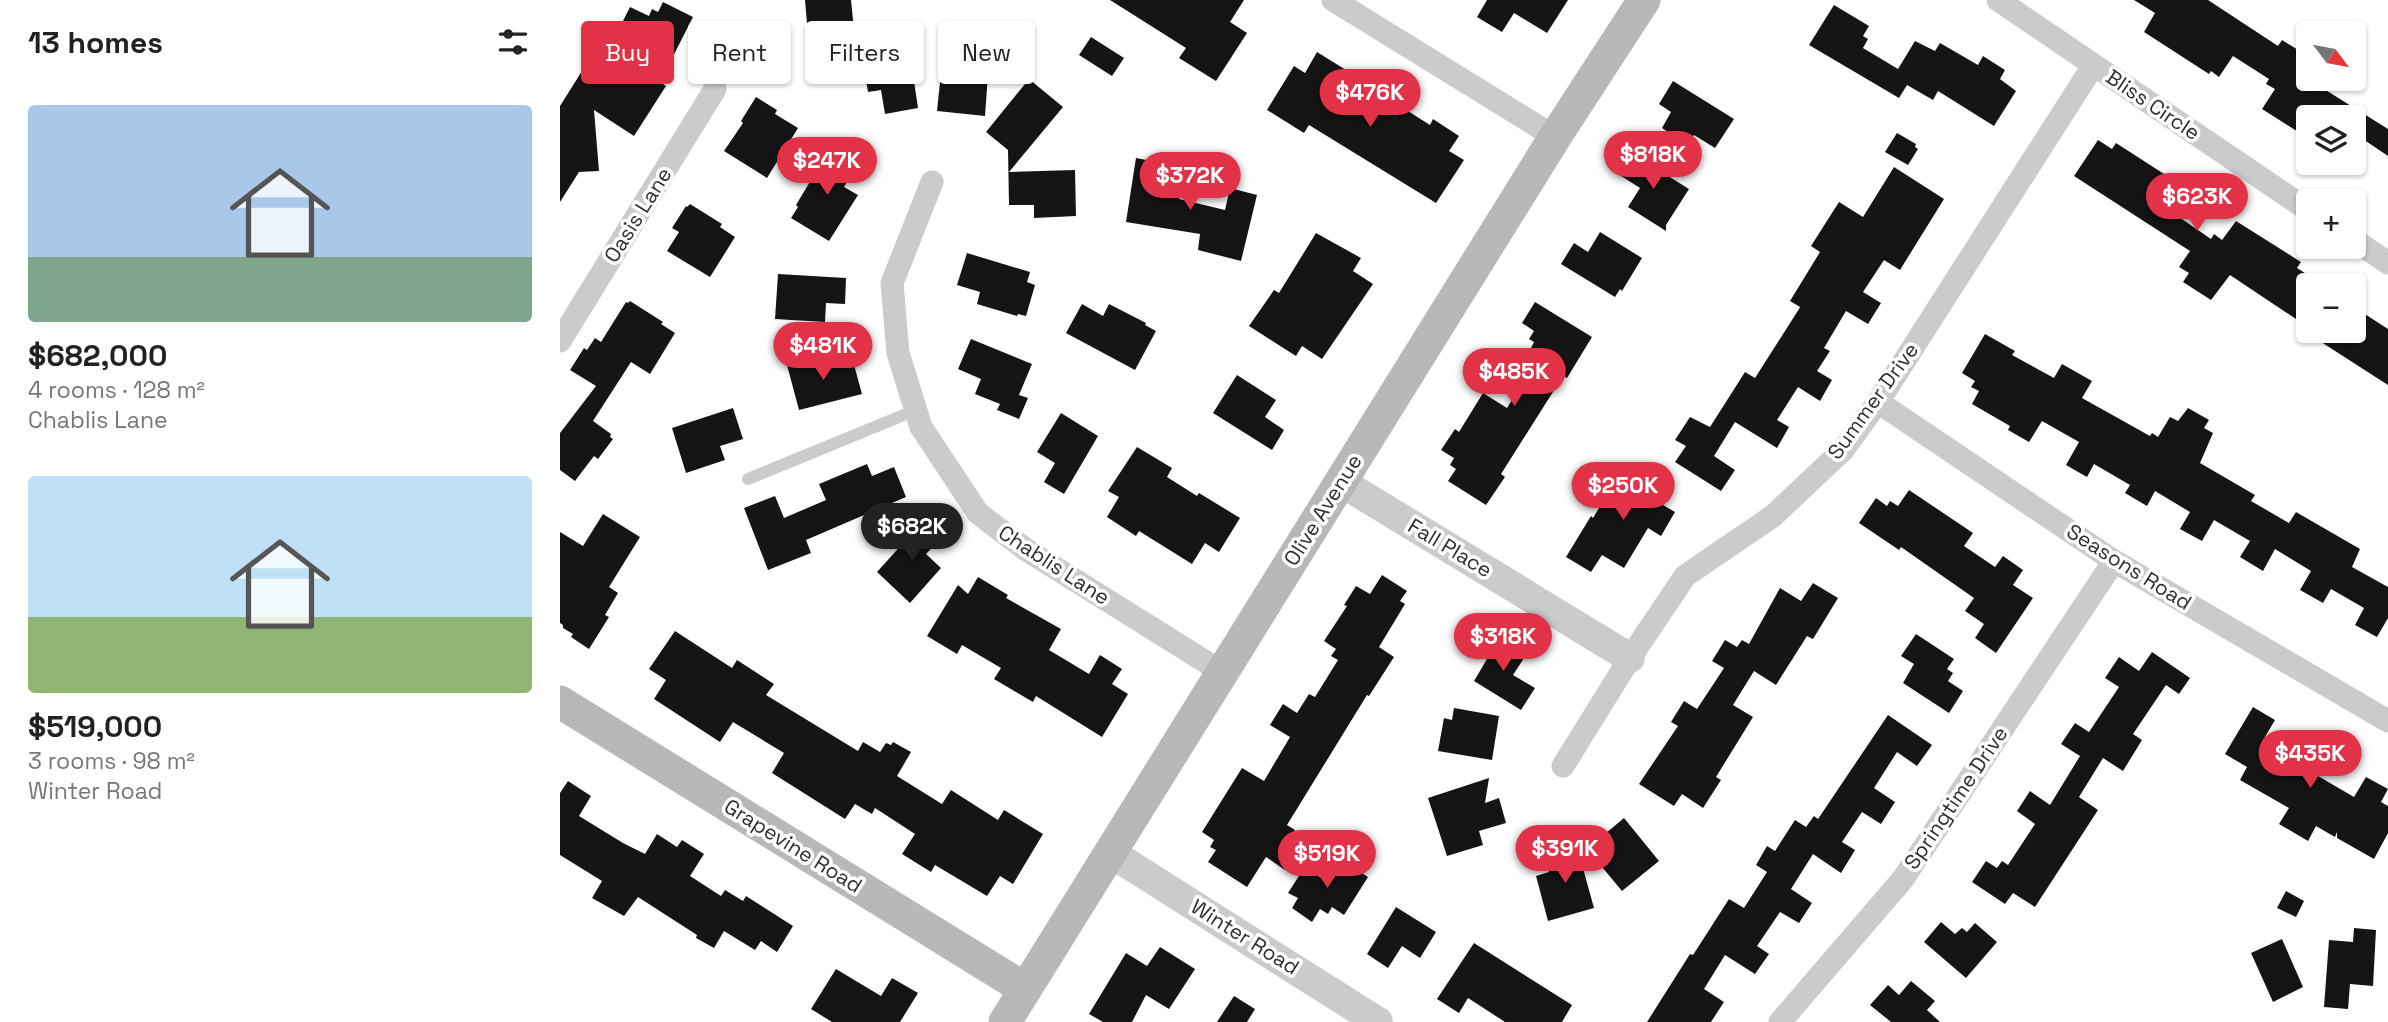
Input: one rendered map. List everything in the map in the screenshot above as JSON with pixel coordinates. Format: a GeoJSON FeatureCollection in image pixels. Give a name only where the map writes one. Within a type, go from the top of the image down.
{"type":"FeatureCollection","features":[{"type":"Feature","properties":{"kind":"main road","name":"Olive Avenue"},"geometry":{"type":"LineString","coordinates":[[1005,1022],[1555,137],[1644,0]]}},
{"type":"Feature","properties":{"kind":"main road","name":"Grapevine Road"},"geometry":{"type":"LineString","coordinates":[[560,702],[1025,989]]}},
{"type":"Feature","properties":{"kind":"street"},"geometry":{"type":"LineString","coordinates":[[1333,0],[1555,137]]}},
{"type":"Feature","properties":{"kind":"street","name":"Bliss Circle"},"geometry":{"type":"LineString","coordinates":[[1997,0],[2296,202]]}},
{"type":"Feature","properties":{"kind":"street","name":"Summer Drive"},"geometry":{"type":"LineString","coordinates":[[1563,766],[1685,576],[1773,516],[1843,450],[1878,402],[2093,66]]}},
{"type":"Feature","properties":{"kind":"street","name":"Oasis Lane"},"geometry":{"type":"LineString","coordinates":[[560,341],[715,89]]}},
{"type":"Feature","properties":{"kind":"street","name":"Chablis Lane"},"geometry":{"type":"LineString","coordinates":[[932,183],[892,283],[898,353],[921,427],[978,513],[1025,549],[1222,672]]}},
{"type":"Feature","properties":{"kind":"street"},"geometry":{"type":"LineString","coordinates":[[2366,248],[2388,263]]}},
{"type":"Feature","properties":{"kind":"street","name":"Seasons Road"},"geometry":{"type":"LineString","coordinates":[[1878,402],[2114,561],[2388,721]]}},
{"type":"Feature","properties":{"kind":"street","name":"Fall Place"},"geometry":{"type":"LineString","coordinates":[[1341,482],[1630,658]]}},
{"type":"Feature","properties":{"kind":"street","name":"Springtime Drive"},"geometry":{"type":"LineString","coordinates":[[1780,1022],[1903,879],[2114,561]]}},
{"type":"Feature","properties":{"kind":"street","name":"Winter Road"},"geometry":{"type":"LineString","coordinates":[[1111,853],[1378,1022]]}},
{"type":"Feature","properties":{"kind":"lane"},"geometry":{"type":"LineString","coordinates":[[748,479],[915,410]]}},
{"type":"Feature","properties":{"kind":"building"},"geometry":{"type":"Polygon","coordinates":[[[805,0],[851,0],[853,21],[807,21],[805,0]]]}},
{"type":"Feature","properties":{"kind":"building"},"geometry":{"type":"Polygon","coordinates":[[[1110,0],[1244,0],[1230,22],[1247,33],[1216,81],[1179,58],[1186,48],[1110,0]]]}},
{"type":"Feature","properties":{"kind":"building"},"geometry":{"type":"Polygon","coordinates":[[[1487,0],[1568,0],[1547,33],[1514,13],[1502,32],[1477,17],[1487,0]]]}},
{"type":"Feature","properties":{"kind":"building"},"geometry":{"type":"Polygon","coordinates":[[[2134,0],[2208,0],[2278,46],[2282,40],[2296,49],[2296,91],[2327,91],[2350,105],[2296,105],[2296,130],[2262,109],[2275,89],[2266,84],[2269,79],[2233,56],[2219,77],[2211,71],[2209,74],[2144,32],[2155,13],[2134,0]]]}},
{"type":"Feature","properties":{"kind":"building"},"geometry":{"type":"Polygon","coordinates":[[[663,2],[693,17],[688,21],[688,27],[674,54],[674,21],[623,21],[630,7],[649,16],[652,9],[658,12],[663,2]]]}},
{"type":"Feature","properties":{"kind":"building"},"geometry":{"type":"Polygon","coordinates":[[[1834,5],[1869,26],[1863,36],[1868,39],[1863,48],[1898,69],[1915,41],[1935,51],[1940,43],[1978,65],[1983,56],[2005,70],[2000,79],[2016,91],[1994,126],[1938,91],[1933,100],[1907,85],[1899,98],[1809,45],[1834,5]]]}},
{"type":"Feature","properties":{"kind":"building"},"geometry":{"type":"Polygon","coordinates":[[[1091,37],[1124,58],[1112,76],[1079,55],[1091,37]]]}},
{"type":"Feature","properties":{"kind":"building"},"geometry":{"type":"Polygon","coordinates":[[[1317,52],[1346,70],[1333,91],[1369,114],[1381,94],[1430,125],[1433,119],[1459,136],[1449,151],[1464,160],[1436,203],[1309,125],[1304,133],[1267,110],[1294,66],[1305,73],[1317,52]]]}},
{"type":"Feature","properties":{"kind":"building"},"geometry":{"type":"Polygon","coordinates":[[[581,73],[581,84],[666,86],[634,136],[594,110],[599,171],[579,172],[560,202],[560,106],[581,73]]]}},
{"type":"Feature","properties":{"kind":"building"},"geometry":{"type":"Polygon","coordinates":[[[1673,81],[1734,119],[1715,148],[1694,135],[1688,145],[1662,128],[1671,112],[1659,104],[1673,81]]]}},
{"type":"Feature","properties":{"kind":"building"},"geometry":{"type":"Polygon","coordinates":[[[867,84],[914,84],[918,108],[885,114],[881,90],[868,92],[867,84]]]}},
{"type":"Feature","properties":{"kind":"building"},"geometry":{"type":"Polygon","coordinates":[[[940,84],[987,84],[985,116],[937,111],[940,84]]]}},
{"type":"Feature","properties":{"kind":"building"},"geometry":{"type":"Polygon","coordinates":[[[1025,84],[1035,84],[1063,107],[1009,172],[1075,170],[1076,216],[1034,218],[1034,205],[1009,205],[1008,150],[986,132],[1025,84]]]}},
{"type":"Feature","properties":{"kind":"building"},"geometry":{"type":"Polygon","coordinates":[[[756,97],[777,110],[775,114],[798,128],[767,178],[724,151],[756,97]]]}},
{"type":"Feature","properties":{"kind":"building"},"geometry":{"type":"Polygon","coordinates":[[[2366,115],[2388,129],[2388,156],[2366,141],[2366,115]]]}},
{"type":"Feature","properties":{"kind":"building"},"geometry":{"type":"Polygon","coordinates":[[[1897,133],[1916,144],[1918,149],[1908,165],[1885,152],[1897,133]]]}},
{"type":"Feature","properties":{"kind":"building"},"geometry":{"type":"Polygon","coordinates":[[[2098,140],[2112,149],[2116,143],[2178,183],[2177,186],[2189,194],[2176,215],[2211,239],[2214,234],[2222,240],[2236,221],[2301,262],[2297,268],[2305,273],[2296,273],[2296,319],[2230,275],[2211,300],[2183,282],[2189,273],[2179,267],[2190,251],[2074,176],[2098,140]]]}},
{"type":"Feature","properties":{"kind":"building"},"geometry":{"type":"Polygon","coordinates":[[[829,150],[856,166],[844,187],[858,195],[829,241],[791,218],[829,150]]]}},
{"type":"Feature","properties":{"kind":"building"},"geometry":{"type":"Polygon","coordinates":[[[1631,153],[1689,189],[1666,225],[1666,231],[1628,207],[1640,188],[1618,174],[1631,153]]]}},
{"type":"Feature","properties":{"kind":"building"},"geometry":{"type":"Polygon","coordinates":[[[1136,158],[1168,164],[1164,187],[1180,190],[1179,199],[1225,210],[1230,188],[1257,195],[1241,261],[1198,250],[1200,234],[1126,222],[1136,158]]]}},
{"type":"Feature","properties":{"kind":"building"},"geometry":{"type":"Polygon","coordinates":[[[1894,167],[1944,199],[1900,270],[1884,260],[1863,292],[1881,303],[1868,324],[1846,311],[1824,348],[1830,351],[1817,371],[1832,380],[1820,401],[1798,387],[1777,420],[1789,427],[1777,448],[1735,422],[1714,456],[1735,470],[1721,491],[1675,462],[1686,446],[1675,440],[1690,417],[1710,427],[1745,372],[1755,378],[1799,309],[1800,307],[1790,301],[1820,252],[1811,246],[1839,202],[1863,217],[1894,167]]]}},
{"type":"Feature","properties":{"kind":"building"},"geometry":{"type":"Polygon","coordinates":[[[690,204],[722,224],[720,227],[735,237],[710,277],[667,251],[679,232],[672,228],[690,204]]]}},
{"type":"Feature","properties":{"kind":"building"},"geometry":{"type":"Polygon","coordinates":[[[1600,232],[1642,258],[1622,291],[1620,289],[1615,297],[1561,264],[1574,243],[1588,252],[1600,232]]]}},
{"type":"Feature","properties":{"kind":"building"},"geometry":{"type":"Polygon","coordinates":[[[1316,233],[1361,258],[1353,271],[1373,284],[1322,359],[1302,346],[1296,356],[1249,326],[1274,290],[1279,293],[1316,233]]]}},
{"type":"Feature","properties":{"kind":"building"},"geometry":{"type":"Polygon","coordinates":[[[967,253],[1030,272],[1027,282],[1035,285],[1026,316],[1017,316],[977,304],[980,292],[957,285],[967,253]]]}},
{"type":"Feature","properties":{"kind":"building"},"geometry":{"type":"Polygon","coordinates":[[[778,274],[846,278],[845,304],[826,303],[825,322],[775,319],[778,274]]]}},
{"type":"Feature","properties":{"kind":"building"},"geometry":{"type":"Polygon","coordinates":[[[630,301],[675,333],[650,374],[631,362],[593,421],[611,434],[613,439],[598,459],[594,456],[575,481],[560,470],[560,433],[596,386],[570,370],[584,348],[587,350],[595,338],[601,342],[626,302],[630,301]]]}},
{"type":"Feature","properties":{"kind":"building"},"geometry":{"type":"Polygon","coordinates":[[[1535,302],[1592,337],[1567,378],[1563,376],[1501,474],[1505,477],[1486,505],[1448,481],[1456,469],[1450,465],[1454,458],[1441,450],[1455,429],[1459,432],[1483,393],[1507,408],[1537,360],[1528,354],[1534,342],[1529,339],[1534,331],[1522,323],[1535,302]]]}},
{"type":"Feature","properties":{"kind":"building"},"geometry":{"type":"Polygon","coordinates":[[[1082,304],[1103,316],[1109,304],[1156,331],[1135,370],[1066,333],[1082,304]]]}},
{"type":"Feature","properties":{"kind":"building"},"geometry":{"type":"Polygon","coordinates":[[[2366,315],[2388,329],[2388,385],[2323,343],[2366,343],[2366,315]]]}},
{"type":"Feature","properties":{"kind":"building"},"geometry":{"type":"Polygon","coordinates":[[[1985,334],[2015,351],[2012,355],[2054,378],[2062,364],[2092,381],[2082,398],[2150,436],[2152,433],[2158,437],[2170,417],[2178,421],[2188,408],[2209,420],[2204,428],[2213,433],[2200,463],[2255,495],[2251,501],[2289,523],[2296,512],[2360,549],[2352,567],[2388,587],[2388,618],[2377,637],[2355,625],[2364,608],[2331,589],[2323,603],[2300,590],[2311,571],[2275,549],[2263,571],[2240,557],[2250,541],[2214,520],[2202,541],[2180,529],[2190,512],[2155,491],[2147,506],[2125,493],[2130,485],[2094,464],[2087,477],[2066,465],[2079,442],[2042,421],[2029,442],[2008,430],[2010,426],[1972,404],[1979,391],[1971,387],[1975,381],[1962,373],[1985,334]]]}},
{"type":"Feature","properties":{"kind":"building"},"geometry":{"type":"Polygon","coordinates":[[[971,339],[1032,364],[1019,395],[1028,398],[1019,419],[997,410],[1000,404],[975,394],[981,379],[958,369],[971,339]]]}},
{"type":"Feature","properties":{"kind":"building"},"geometry":{"type":"Polygon","coordinates":[[[827,355],[830,367],[853,361],[862,394],[799,410],[787,365],[827,355]]]}},
{"type":"Feature","properties":{"kind":"building"},"geometry":{"type":"Polygon","coordinates":[[[1237,375],[1276,400],[1265,417],[1284,430],[1272,450],[1213,413],[1237,375]]]}},
{"type":"Feature","properties":{"kind":"building"},"geometry":{"type":"Polygon","coordinates":[[[733,408],[743,439],[720,446],[725,460],[686,473],[672,428],[733,408]]]}},
{"type":"Feature","properties":{"kind":"building"},"geometry":{"type":"Polygon","coordinates":[[[1061,413],[1098,436],[1064,494],[1044,482],[1055,463],[1037,452],[1061,413]]]}},
{"type":"Feature","properties":{"kind":"building"},"geometry":{"type":"Polygon","coordinates":[[[1137,447],[1172,468],[1167,477],[1240,518],[1219,552],[1205,543],[1192,564],[1139,531],[1136,536],[1107,517],[1119,497],[1108,491],[1137,447]]]}},
{"type":"Feature","properties":{"kind":"building"},"geometry":{"type":"Polygon","coordinates":[[[867,464],[872,476],[894,467],[906,497],[806,540],[811,553],[768,570],[744,508],[775,496],[784,518],[826,500],[819,484],[867,464]]]}},
{"type":"Feature","properties":{"kind":"building"},"geometry":{"type":"Polygon","coordinates":[[[1620,473],[1639,484],[1646,473],[1672,489],[1663,505],[1675,512],[1661,536],[1648,528],[1624,568],[1602,555],[1591,572],[1566,557],[1620,473]]]}},
{"type":"Feature","properties":{"kind":"building"},"geometry":{"type":"Polygon","coordinates":[[[1909,490],[1973,533],[1964,546],[1995,567],[2003,556],[2023,570],[2013,585],[2033,598],[1996,653],[1975,638],[1984,624],[1965,611],[1974,598],[1901,547],[1899,550],[1859,523],[1876,498],[1887,506],[1890,501],[1898,506],[1909,490]]]}},
{"type":"Feature","properties":{"kind":"building"},"geometry":{"type":"Polygon","coordinates":[[[603,514],[640,537],[609,587],[618,593],[605,615],[609,617],[589,649],[571,637],[573,634],[560,623],[560,532],[583,546],[603,514]]]}},
{"type":"Feature","properties":{"kind":"building"},"geometry":{"type":"Polygon","coordinates":[[[923,521],[941,538],[926,554],[941,568],[910,603],[877,572],[923,521]]]}},
{"type":"Feature","properties":{"kind":"building"},"geometry":{"type":"Polygon","coordinates":[[[1382,575],[1407,591],[1400,601],[1405,604],[1379,647],[1394,657],[1369,696],[1367,695],[1287,825],[1295,830],[1285,846],[1296,853],[1285,870],[1266,857],[1247,887],[1208,862],[1216,850],[1210,847],[1214,840],[1202,832],[1242,768],[1264,781],[1290,737],[1270,725],[1283,704],[1297,713],[1309,694],[1315,697],[1338,660],[1331,656],[1336,649],[1324,641],[1347,606],[1344,605],[1356,586],[1370,594],[1382,575]]]}},
{"type":"Feature","properties":{"kind":"building"},"geometry":{"type":"Polygon","coordinates":[[[978,577],[1008,595],[1006,598],[1061,629],[1049,650],[1089,674],[1100,655],[1122,669],[1112,684],[1128,694],[1102,737],[1036,696],[1033,702],[994,679],[1001,668],[962,645],[957,654],[927,636],[958,585],[968,594],[978,577]]]}},
{"type":"Feature","properties":{"kind":"building"},"geometry":{"type":"Polygon","coordinates":[[[1813,583],[1838,598],[1813,639],[1807,636],[1776,685],[1754,671],[1733,705],[1753,717],[1716,777],[1721,780],[1703,808],[1682,794],[1674,806],[1639,784],[1678,726],[1671,722],[1684,701],[1697,709],[1724,668],[1712,661],[1725,640],[1737,647],[1742,640],[1749,644],[1780,588],[1801,601],[1813,583]]]}},
{"type":"Feature","properties":{"kind":"building"},"geometry":{"type":"Polygon","coordinates":[[[675,631],[732,668],[737,660],[774,684],[766,695],[858,751],[863,742],[880,752],[886,743],[891,745],[893,742],[911,752],[897,776],[942,804],[951,790],[998,820],[1004,810],[1043,834],[1013,884],[1000,876],[987,896],[935,865],[931,872],[902,854],[915,834],[875,808],[872,814],[855,804],[845,819],[772,773],[784,753],[733,722],[720,742],[654,699],[666,680],[649,669],[675,631]]]}},
{"type":"Feature","properties":{"kind":"building"},"geometry":{"type":"Polygon","coordinates":[[[1916,634],[1954,659],[1947,669],[1953,673],[1948,681],[1963,691],[1949,713],[1903,683],[1914,664],[1901,656],[1916,634]]]}},
{"type":"Feature","properties":{"kind":"building"},"geometry":{"type":"Polygon","coordinates":[[[1489,635],[1526,655],[1513,675],[1535,688],[1521,710],[1474,681],[1487,659],[1478,652],[1489,635]]]}},
{"type":"Feature","properties":{"kind":"building"},"geometry":{"type":"Polygon","coordinates":[[[2152,652],[2190,678],[2179,694],[2166,685],[2133,734],[2142,740],[2123,771],[2103,758],[2079,797],[2098,810],[2035,907],[2013,893],[2005,904],[1972,882],[1986,861],[1997,868],[2002,861],[2008,865],[2035,824],[2017,811],[2030,791],[2050,805],[2080,756],[2061,744],[2075,723],[2089,732],[2119,687],[2105,678],[2119,657],[2139,671],[2152,652]]]}},
{"type":"Feature","properties":{"kind":"building"},"geometry":{"type":"Polygon","coordinates":[[[2253,707],[2275,720],[2262,742],[2297,763],[2309,742],[2331,755],[2318,776],[2354,797],[2366,777],[2388,789],[2381,802],[2388,806],[2388,833],[2374,859],[2337,838],[2337,832],[2335,837],[2316,826],[2308,841],[2279,824],[2289,808],[2240,780],[2247,767],[2225,754],[2253,707]]]}},
{"type":"Feature","properties":{"kind":"building"},"geometry":{"type":"Polygon","coordinates":[[[1454,708],[1499,716],[1492,760],[1438,751],[1444,718],[1452,720],[1454,708]]]}},
{"type":"Feature","properties":{"kind":"building"},"geometry":{"type":"Polygon","coordinates":[[[1888,715],[1932,745],[1917,766],[1897,752],[1874,788],[1895,802],[1881,824],[1862,812],[1842,842],[1855,850],[1841,873],[1813,854],[1791,889],[1812,903],[1799,923],[1780,912],[1757,946],[1769,954],[1755,974],[1725,955],[1704,989],[1724,1002],[1711,1022],[1647,1022],[1729,899],[1744,908],[1767,872],[1756,865],[1767,846],[1775,851],[1795,820],[1806,827],[1814,816],[1818,819],[1888,715]]]}},
{"type":"Feature","properties":{"kind":"building"},"geometry":{"type":"Polygon","coordinates":[[[1489,778],[1485,803],[1499,798],[1506,823],[1479,831],[1483,845],[1447,856],[1428,798],[1489,778]]]}},
{"type":"Feature","properties":{"kind":"building"},"geometry":{"type":"Polygon","coordinates":[[[568,781],[591,796],[579,816],[645,854],[657,834],[677,847],[682,840],[704,854],[690,876],[721,896],[725,890],[743,901],[746,896],[793,926],[777,952],[761,941],[755,950],[724,931],[714,948],[638,897],[624,916],[592,898],[602,881],[560,855],[560,793],[568,781]]]}},
{"type":"Feature","properties":{"kind":"building"},"geometry":{"type":"Polygon","coordinates":[[[1624,818],[1659,861],[1622,891],[1587,849],[1624,818]]]}},
{"type":"Feature","properties":{"kind":"building"},"geometry":{"type":"Polygon","coordinates":[[[1576,843],[1594,908],[1548,921],[1536,876],[1549,872],[1547,866],[1555,864],[1551,850],[1576,843]]]}},
{"type":"Feature","properties":{"kind":"building"},"geometry":{"type":"Polygon","coordinates":[[[1339,858],[1368,877],[1344,915],[1332,907],[1328,914],[1320,909],[1312,922],[1292,908],[1298,898],[1288,893],[1304,868],[1325,880],[1339,858]]]}},
{"type":"Feature","properties":{"kind":"building"},"geometry":{"type":"Polygon","coordinates":[[[2286,891],[2304,901],[2296,917],[2277,908],[2286,891]]]}},
{"type":"Feature","properties":{"kind":"building"},"geometry":{"type":"Polygon","coordinates":[[[1396,907],[1436,932],[1420,958],[1402,946],[1388,968],[1367,954],[1396,907]]]}},
{"type":"Feature","properties":{"kind":"building"},"geometry":{"type":"Polygon","coordinates":[[[1941,922],[1955,934],[1962,928],[1967,932],[1975,923],[1997,942],[1966,978],[1924,942],[1941,922]]]}},
{"type":"Feature","properties":{"kind":"building"},"geometry":{"type":"Polygon","coordinates":[[[2354,928],[2376,930],[2373,986],[2350,984],[2348,1009],[2324,1007],[2329,940],[2353,942],[2354,928]]]}},
{"type":"Feature","properties":{"kind":"building"},"geometry":{"type":"Polygon","coordinates":[[[2282,939],[2303,987],[2273,1002],[2251,953],[2282,939]]]}},
{"type":"Feature","properties":{"kind":"building"},"geometry":{"type":"Polygon","coordinates":[[[1474,943],[1572,1005],[1562,1022],[1505,1022],[1468,998],[1459,1013],[1437,999],[1474,943]]]}},
{"type":"Feature","properties":{"kind":"building"},"geometry":{"type":"Polygon","coordinates":[[[1160,947],[1195,969],[1169,1009],[1146,995],[1132,1022],[1103,1022],[1089,1014],[1126,953],[1147,966],[1160,947]]]}},
{"type":"Feature","properties":{"kind":"building"},"geometry":{"type":"Polygon","coordinates":[[[836,969],[881,996],[892,978],[918,993],[900,1022],[832,1022],[811,1009],[836,969]]]}},
{"type":"Feature","properties":{"kind":"building"},"geometry":{"type":"Polygon","coordinates":[[[1911,981],[1935,1001],[1927,1010],[1940,1022],[1891,1022],[1870,1005],[1888,985],[1899,995],[1911,981]]]}},
{"type":"Feature","properties":{"kind":"building"},"geometry":{"type":"Polygon","coordinates":[[[1234,996],[1255,1009],[1247,1022],[1217,1022],[1234,996]]]}}]}
